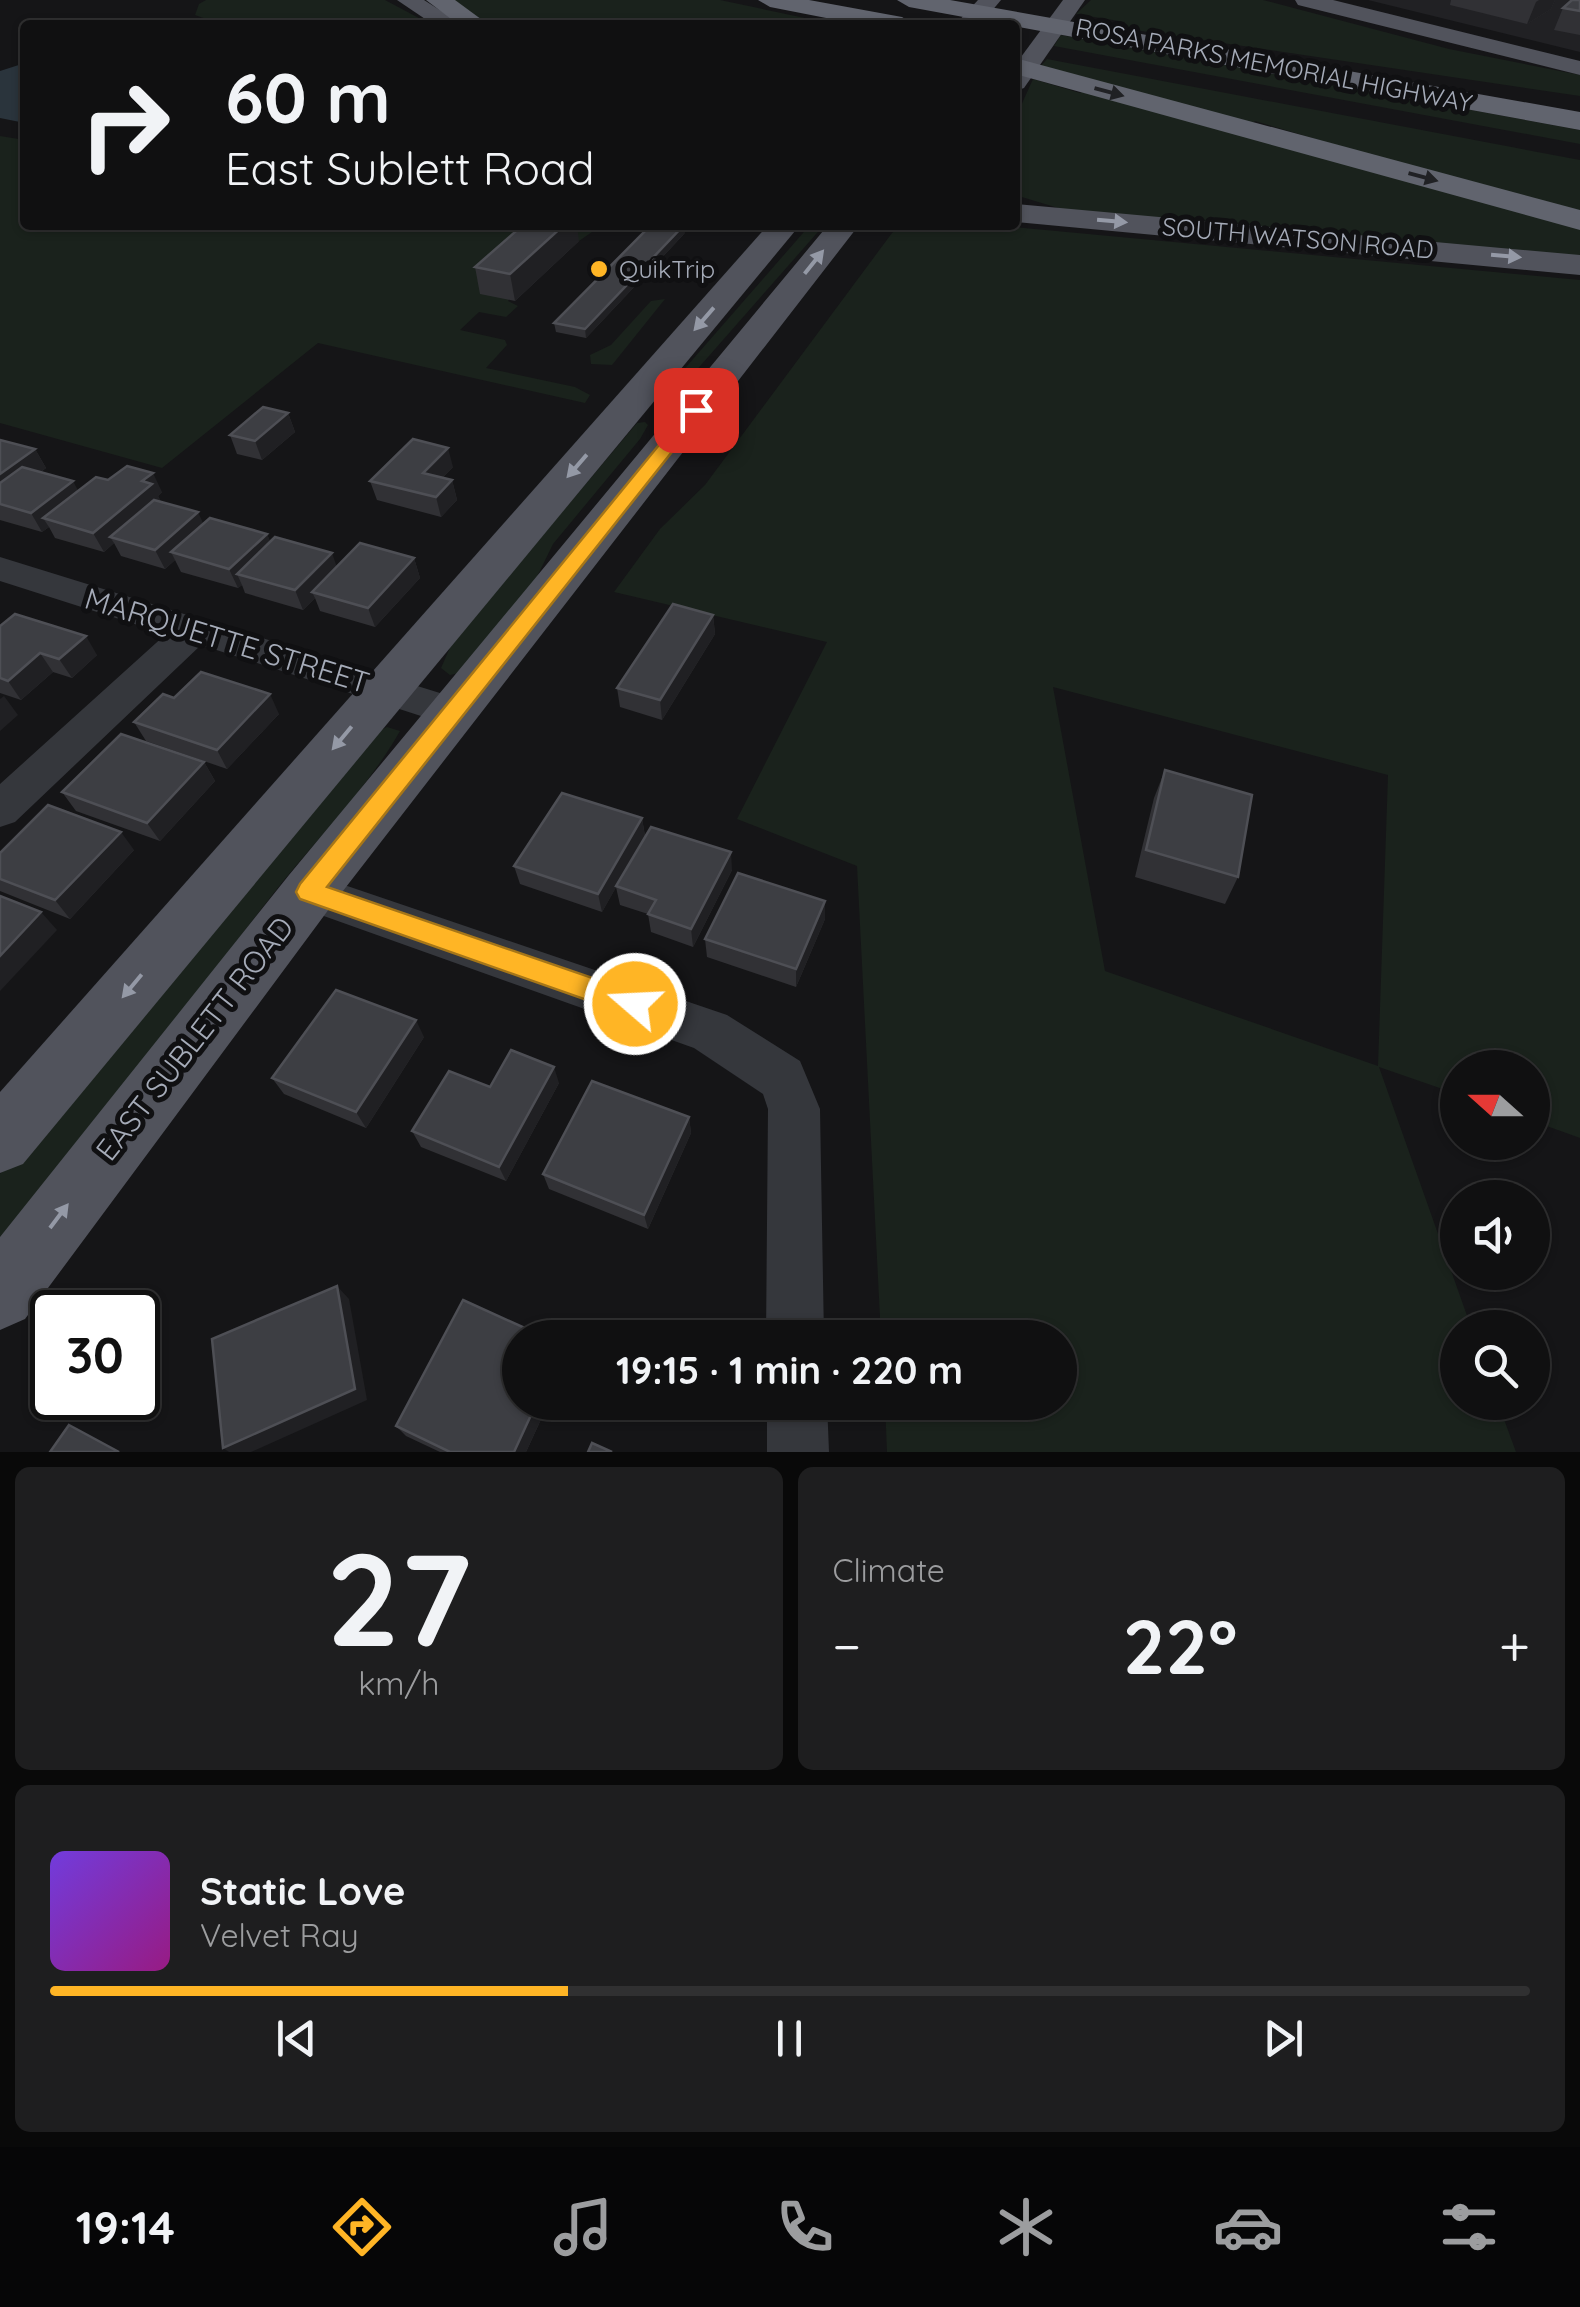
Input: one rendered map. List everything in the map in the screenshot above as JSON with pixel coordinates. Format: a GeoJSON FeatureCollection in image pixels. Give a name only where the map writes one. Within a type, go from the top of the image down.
{"type":"FeatureCollection","features":[{"type":"Feature","properties":{"kind":"highway"},"geometry":{"type":"LineString","coordinates":[[438,0],[468,20]]}},
{"type":"Feature","properties":{"kind":"highway"},"geometry":{"type":"LineString","coordinates":[[746,0],[836,20]]}},
{"type":"Feature","properties":{"kind":"highway"},"geometry":{"type":"LineString","coordinates":[[770,0],[876,20]]}},
{"type":"Feature","properties":{"kind":"highway","name":"ROSA PARKS MEMORIAL HIGHWAY"},"geometry":{"type":"LineString","coordinates":[[909,0],[1055,7],[1580,121]]}},
{"type":"Feature","properties":{"kind":"highway"},"geometry":{"type":"LineString","coordinates":[[1055,7],[1580,100]]}},
{"type":"Feature","properties":{"kind":"highway","name":"ROSA PARKS MEMORIAL HIGHWAY"},"geometry":{"type":"LineString","coordinates":[[1020,47],[1189,79]]}},
{"type":"Feature","properties":{"kind":"highway"},"geometry":{"type":"LineString","coordinates":[[1020,77],[1580,220]]}},
{"type":"Feature","properties":{"kind":"main road"},"geometry":{"type":"LineString","coordinates":[[408,0],[442,20]]}},
{"type":"Feature","properties":{"kind":"main road"},"geometry":{"type":"LineString","coordinates":[[938,20],[956,0]]}},
{"type":"Feature","properties":{"kind":"main road"},"geometry":{"type":"LineString","coordinates":[[972,20],[990,0]]}},
{"type":"Feature","properties":{"kind":"main road"},"geometry":{"type":"LineString","coordinates":[[1275,0],[1436,41],[1488,47]]}},
{"type":"Feature","properties":{"kind":"main road"},"geometry":{"type":"LineString","coordinates":[[1306,0],[1580,68]]}},
{"type":"Feature","properties":{"kind":"main road"},"geometry":{"type":"LineString","coordinates":[[1020,22],[1055,7]]}},
{"type":"Feature","properties":{"kind":"main road"},"geometry":{"type":"LineString","coordinates":[[1020,69],[1055,7]]}},
{"type":"Feature","properties":{"kind":"main road"},"geometry":{"type":"LineString","coordinates":[[1020,205],[1069,218]]}},
{"type":"Feature","properties":{"kind":"main road","name":"SOUTH WATSON ROAD"},"geometry":{"type":"LineString","coordinates":[[1020,213],[1580,264]]}},
{"type":"Feature","properties":{"kind":"main road"},"geometry":{"type":"LineString","coordinates":[[0,1140],[781,230]]}},
{"type":"Feature","properties":{"kind":"main road","name":"EAST SUBLETT ROAD"},"geometry":{"type":"LineString","coordinates":[[0,1294],[309,892],[840,230]]}},
{"type":"Feature","properties":{"kind":"main road"},"geometry":{"type":"LineString","coordinates":[[641,392],[696,410]]}},
{"type":"Feature","properties":{"kind":"street","name":"MARQUETTE STREET"},"geometry":{"type":"LineString","coordinates":[[0,569],[455,712]]}},
{"type":"Feature","properties":{"kind":"street"},"geometry":{"type":"LineString","coordinates":[[0,810],[194,630]]}},
{"type":"Feature","properties":{"kind":"street"},"geometry":{"type":"LineString","coordinates":[[309,892],[710,1030],[782,1078],[794,1109],[795,1320]]}},
{"type":"Feature","properties":{"kind":"street"},"geometry":{"type":"LineString","coordinates":[[797,1420],[798,1452]]}},
{"type":"Feature","properties":{"kind":"shaded area"},"geometry":{"type":"Polygon","coordinates":[[[206,0],[385,0],[423,20],[209,20],[195,15],[199,4],[206,0]]]}},
{"type":"Feature","properties":{"kind":"shaded area"},"geometry":{"type":"Polygon","coordinates":[[[444,0],[720,0],[814,20],[475,20],[444,0]]]}},
{"type":"Feature","properties":{"kind":"shaded area"},"geometry":{"type":"Polygon","coordinates":[[[1091,0],[1263,0],[1449,49],[1580,75],[1580,96],[1121,28],[1125,22],[1076,14],[1091,0]]]}},
{"type":"Feature","properties":{"kind":"shaded area"},"geometry":{"type":"Polygon","coordinates":[[[1368,0],[1580,0],[1580,52],[1368,0]]]}},
{"type":"Feature","properties":{"kind":"shaded area"},"geometry":{"type":"Polygon","coordinates":[[[1061,35],[1580,130],[1580,144],[1054,46],[1061,35]]]}},
{"type":"Feature","properties":{"kind":"shaded area"},"geometry":{"type":"Polygon","coordinates":[[[1047,59],[1580,160],[1580,217],[1255,121],[1251,124],[1040,67],[1047,59]]]}},
{"type":"Feature","properties":{"kind":"shaded area"},"geometry":{"type":"Polygon","coordinates":[[[20,65],[20,122],[0,118],[0,71],[20,65]]]}},
{"type":"Feature","properties":{"kind":"shaded area"},"geometry":{"type":"Polygon","coordinates":[[[1033,79],[1080,93],[1086,90],[1580,229],[1580,258],[1068,211],[1020,197],[1020,108],[1033,79]]]}},
{"type":"Feature","properties":{"kind":"shaded area"},"geometry":{"type":"Polygon","coordinates":[[[0,136],[20,139],[20,230],[595,230],[579,241],[546,235],[508,301],[518,306],[506,317],[479,312],[460,330],[505,340],[507,345],[486,368],[575,387],[590,395],[585,403],[318,343],[162,468],[0,423],[0,136]]]}},
{"type":"Feature","properties":{"kind":"shaded area"},"geometry":{"type":"Polygon","coordinates":[[[1020,228],[1580,280],[1580,1138],[1550,1127],[1550,1050],[1440,1050],[1440,1088],[1379,1067],[1440,1239],[1440,1290],[1458,1290],[1465,1310],[1440,1310],[1440,1420],[1504,1420],[1516,1452],[887,1452],[886,1420],[1077,1420],[1077,1320],[880,1320],[857,866],[737,819],[827,642],[614,592],[660,529],[705,485],[896,230],[1020,228]],[[1053,687],[1105,971],[1378,1066],[1388,775],[1053,687]]]}},
{"type":"Feature","properties":{"kind":"shaded area"},"geometry":{"type":"Polygon","coordinates":[[[806,230],[820,230],[694,373],[680,374],[806,230]]]}},
{"type":"Feature","properties":{"kind":"shaded area"},"geometry":{"type":"Polygon","coordinates":[[[665,299],[612,365],[591,364],[590,355],[611,345],[651,301],[665,299]]]}},
{"type":"Feature","properties":{"kind":"shaded area"},"geometry":{"type":"Polygon","coordinates":[[[637,423],[648,425],[640,439],[553,544],[528,595],[464,672],[450,675],[441,668],[452,643],[637,423]]]}},
{"type":"Feature","properties":{"kind":"shaded area"},"geometry":{"type":"Polygon","coordinates":[[[387,727],[400,731],[371,776],[235,944],[0,1259],[0,1174],[377,732],[387,727]]]}},
{"type":"Feature","properties":{"kind":"building"},"geometry":{"type":"Polygon","coordinates":[[[1572,0],[1580,0],[1580,11],[1563,8],[1572,0]]]}},
{"type":"Feature","properties":{"kind":"building"},"geometry":{"type":"Polygon","coordinates":[[[517,230],[558,230],[510,274],[475,267],[517,230]]]}},
{"type":"Feature","properties":{"kind":"building"},"geometry":{"type":"Polygon","coordinates":[[[646,230],[679,230],[585,329],[554,323],[646,230]]]}},
{"type":"Feature","properties":{"kind":"building"},"geometry":{"type":"Polygon","coordinates":[[[263,407],[288,413],[255,441],[230,435],[263,407]]]}},
{"type":"Feature","properties":{"kind":"building"},"geometry":{"type":"Polygon","coordinates":[[[413,439],[448,448],[423,473],[452,480],[436,497],[370,481],[413,439]]]}},
{"type":"Feature","properties":{"kind":"building"},"geometry":{"type":"Polygon","coordinates":[[[0,440],[35,449],[0,474],[0,440]]]}},
{"type":"Feature","properties":{"kind":"building"},"geometry":{"type":"Polygon","coordinates":[[[127,466],[153,473],[142,481],[152,484],[93,533],[43,518],[96,477],[108,480],[127,466]]]}},
{"type":"Feature","properties":{"kind":"building"},"geometry":{"type":"Polygon","coordinates":[[[22,467],[73,481],[31,513],[0,504],[0,483],[22,467]]]}},
{"type":"Feature","properties":{"kind":"building"},"geometry":{"type":"Polygon","coordinates":[[[154,500],[198,512],[155,550],[110,537],[154,500]]]}},
{"type":"Feature","properties":{"kind":"building"},"geometry":{"type":"Polygon","coordinates":[[[210,518],[267,534],[229,569],[171,552],[210,518]]]}},
{"type":"Feature","properties":{"kind":"building"},"geometry":{"type":"Polygon","coordinates":[[[275,537],[332,553],[295,590],[237,574],[275,537]]]}},
{"type":"Feature","properties":{"kind":"building"},"geometry":{"type":"Polygon","coordinates":[[[360,543],[414,558],[368,608],[312,592],[360,543]]]}},
{"type":"Feature","properties":{"kind":"building"},"geometry":{"type":"Polygon","coordinates":[[[673,604],[713,615],[660,700],[617,688],[673,604]]]}},
{"type":"Feature","properties":{"kind":"building"},"geometry":{"type":"Polygon","coordinates":[[[15,614],[86,636],[59,659],[40,653],[8,681],[0,678],[0,626],[15,614]]]}},
{"type":"Feature","properties":{"kind":"building"},"geometry":{"type":"Polygon","coordinates":[[[201,672],[270,694],[217,750],[134,722],[163,694],[174,698],[201,672]]]}},
{"type":"Feature","properties":{"kind":"building"},"geometry":{"type":"Polygon","coordinates":[[[121,734],[204,762],[147,823],[62,792],[121,734]]]}},
{"type":"Feature","properties":{"kind":"building"},"geometry":{"type":"Polygon","coordinates":[[[1165,770],[1252,795],[1238,877],[1146,850],[1165,770]]]}},
{"type":"Feature","properties":{"kind":"building"},"geometry":{"type":"Polygon","coordinates":[[[562,793],[642,818],[598,894],[514,866],[562,793]]]}},
{"type":"Feature","properties":{"kind":"building"},"geometry":{"type":"Polygon","coordinates":[[[48,805],[121,832],[55,900],[0,879],[0,853],[48,805]]]}},
{"type":"Feature","properties":{"kind":"building"},"geometry":{"type":"Polygon","coordinates":[[[651,827],[731,852],[691,929],[648,914],[656,900],[616,886],[651,827]]]}},
{"type":"Feature","properties":{"kind":"building"},"geometry":{"type":"Polygon","coordinates":[[[738,873],[825,901],[796,969],[705,939],[738,873]]]}},
{"type":"Feature","properties":{"kind":"building"},"geometry":{"type":"Polygon","coordinates":[[[0,896],[41,912],[0,956],[0,896]]]}},
{"type":"Feature","properties":{"kind":"building"},"geometry":{"type":"Polygon","coordinates":[[[336,990],[416,1020],[356,1112],[272,1078],[336,990]]]}},
{"type":"Feature","properties":{"kind":"building"},"geometry":{"type":"Polygon","coordinates":[[[511,1050],[554,1067],[499,1167],[412,1131],[449,1071],[490,1087],[511,1050]]]}},
{"type":"Feature","properties":{"kind":"building"},"geometry":{"type":"Polygon","coordinates":[[[592,1081],[689,1117],[644,1215],[543,1174],[592,1081]]]}},
{"type":"Feature","properties":{"kind":"building"},"geometry":{"type":"Polygon","coordinates":[[[337,1286],[355,1389],[223,1448],[212,1339],[337,1286]]]}},
{"type":"Feature","properties":{"kind":"building"},"geometry":{"type":"Polygon","coordinates":[[[463,1300],[507,1320],[502,1320],[502,1420],[529,1420],[514,1452],[450,1452],[396,1426],[463,1300]]]}},
{"type":"Feature","properties":{"kind":"building"},"geometry":{"type":"Polygon","coordinates":[[[69,1425],[119,1452],[50,1452],[69,1425]]]}},
{"type":"Feature","properties":{"kind":"building"},"geometry":{"type":"Polygon","coordinates":[[[592,1443],[612,1452],[588,1452],[592,1443]]]}},
{"type":"Feature","properties":{"kind":"place","name":"QuikTrip"},"geometry":{"type":"Point","coordinates":[599,269]}},
{"type":"Feature","properties":{"kind":"route"},"geometry":{"type":"LineString","coordinates":[[635,1004],[309,892],[696,410]]}}]}
